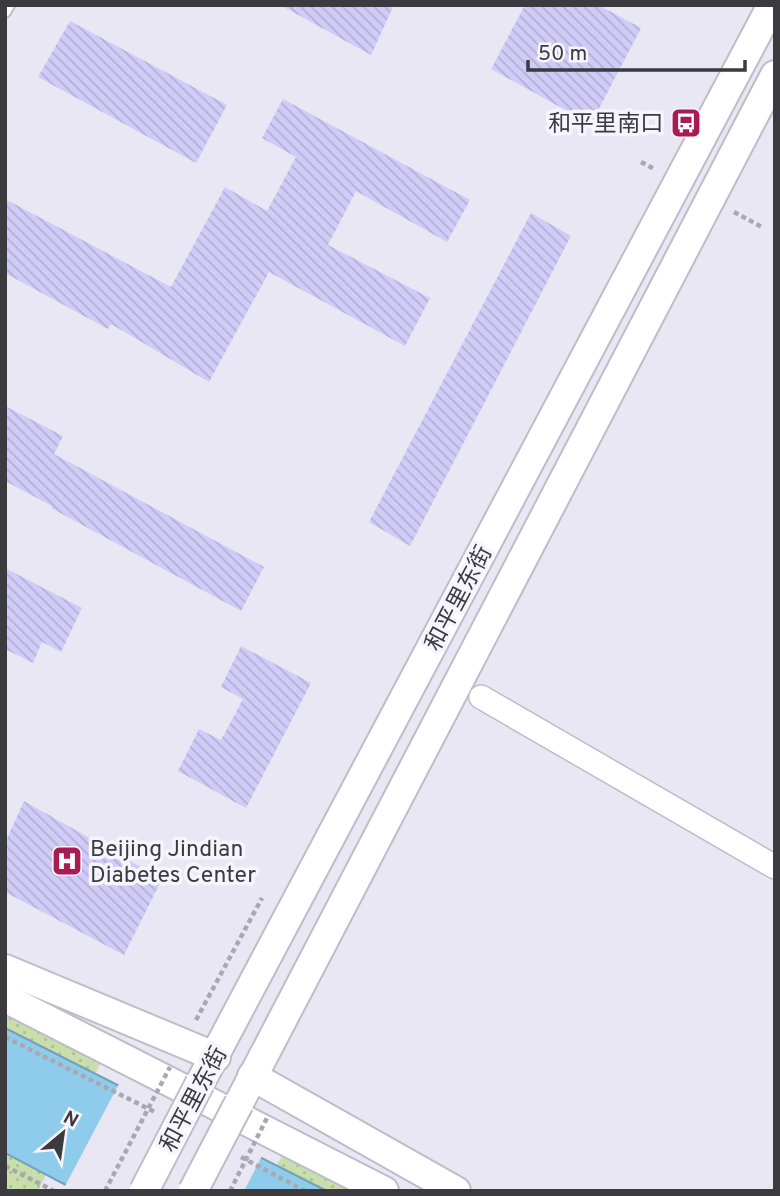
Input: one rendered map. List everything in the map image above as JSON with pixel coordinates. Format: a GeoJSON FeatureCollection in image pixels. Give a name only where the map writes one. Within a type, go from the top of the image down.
{"type":"FeatureCollection","features":[{"type":"Feature","properties":{"kind":"street","name":"和平里东街"},"geometry":{"type":"LineString","coordinates":[[144,1191],[772,5]]}},
{"type":"Feature","properties":{"kind":"street","name":"和平里东街"},"geometry":{"type":"LineString","coordinates":[[193,1191],[775,75]]}},
{"type":"Feature","properties":{"kind":"street"},"geometry":{"type":"LineString","coordinates":[[481,697],[775,867]]}},
{"type":"Feature","properties":{"kind":"street"},"geometry":{"type":"LineString","coordinates":[[5,969],[216,1057]]}},
{"type":"Feature","properties":{"kind":"street"},"geometry":{"type":"LineString","coordinates":[[5,998],[384,1191]]}},
{"type":"Feature","properties":{"kind":"street"},"geometry":{"type":"LineString","coordinates":[[252,1076],[456,1191]]}},
{"type":"Feature","properties":{"kind":"lane"},"geometry":{"type":"LineString","coordinates":[[5,12],[9,5]]}},
{"type":"Feature","properties":{"kind":"path"},"geometry":{"type":"LineString","coordinates":[[105,1191],[170,1067]]}},
{"type":"Feature","properties":{"kind":"path"},"geometry":{"type":"LineString","coordinates":[[230,1191],[267,1118]]}},
{"type":"Feature","properties":{"kind":"path"},"geometry":{"type":"LineString","coordinates":[[5,1166],[54,1191]]}},
{"type":"Feature","properties":{"kind":"green space"},"geometry":{"type":"Polygon","coordinates":[[[5,1013],[101,1062],[38,1191],[5,1191],[5,1013]]]}},
{"type":"Feature","properties":{"kind":"green space"},"geometry":{"type":"Polygon","coordinates":[[[282,1156],[349,1191],[262,1191],[282,1156]]]}},
{"type":"Feature","properties":{"kind":"water"},"geometry":{"type":"Polygon","coordinates":[[[5,1028],[327,1191],[77,1191],[5,1153],[5,1028]]]}},
{"type":"Feature","properties":{"kind":"pier"},"geometry":{"type":"Polygon","coordinates":[[[120,1082],[263,1154],[244,1191],[70,1191],[64,1188],[120,1082]]]}},
{"type":"Feature","properties":{"kind":"building"},"geometry":{"type":"Polygon","coordinates":[[[280,5],[394,5],[371,55],[280,5]]]}},
{"type":"Feature","properties":{"kind":"building"},"geometry":{"type":"Polygon","coordinates":[[[525,5],[598,5],[641,28],[591,124],[491,69],[525,5]]]}},
{"type":"Feature","properties":{"kind":"building"},"geometry":{"type":"Polygon","coordinates":[[[70,21],[227,105],[196,163],[38,77],[70,21]]]}},
{"type":"Feature","properties":{"kind":"building"},"geometry":{"type":"Polygon","coordinates":[[[283,99],[470,200],[447,242],[356,191],[328,245],[430,298],[405,346],[269,272],[209,382],[111,324],[108,329],[5,273],[5,199],[171,287],[225,187],[267,211],[296,157],[262,138],[283,99]]]}},
{"type":"Feature","properties":{"kind":"building"},"geometry":{"type":"Polygon","coordinates":[[[531,213],[571,236],[410,546],[369,522],[531,213]]]}},
{"type":"Feature","properties":{"kind":"building"},"geometry":{"type":"Polygon","coordinates":[[[5,406],[63,436],[54,454],[264,567],[241,611],[5,481],[5,406]]]}},
{"type":"Feature","properties":{"kind":"building"},"geometry":{"type":"Polygon","coordinates":[[[5,568],[82,608],[61,652],[42,642],[33,663],[5,649],[5,568]]]}},
{"type":"Feature","properties":{"kind":"building"},"geometry":{"type":"Polygon","coordinates":[[[241,646],[311,683],[246,808],[178,771],[199,729],[221,740],[243,699],[221,687],[241,646]]]}},
{"type":"Feature","properties":{"kind":"building","name":"Beijing Jindian Diabetes Center"},"geometry":{"type":"Polygon","coordinates":[[[24,801],[162,879],[124,955],[5,892],[5,843],[24,801]]]}},
{"type":"Feature","properties":{"kind":"place","name":"和平里南口"},"geometry":{"type":"Point","coordinates":[686,123]}},
{"type":"Feature","properties":{"kind":"place","name":"Beijing Jindian Diabetes Center"},"geometry":{"type":"Point","coordinates":[67,861]}}]}
